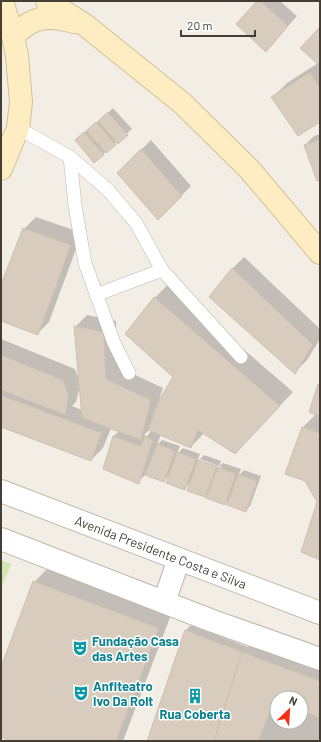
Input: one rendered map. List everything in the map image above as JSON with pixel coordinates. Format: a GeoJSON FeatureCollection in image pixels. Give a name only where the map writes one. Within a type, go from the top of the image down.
{"type":"FeatureCollection","features":[{"type":"Feature","properties":{"kind":"main road"},"geometry":{"type":"LineString","coordinates":[[1,169],[18,128],[21,102],[17,56],[13,36],[2,1]]}},
{"type":"Feature","properties":{"kind":"main road"},"geometry":{"type":"LineString","coordinates":[[47,1],[85,25],[182,103],[250,170],[320,253]]}},
{"type":"Feature","properties":{"kind":"main road"},"geometry":{"type":"LineString","coordinates":[[13,36],[29,23],[38,19],[51,18],[85,25]]}},
{"type":"Feature","properties":{"kind":"street","name":"Avenida Presidente Costa e Silva"},"geometry":{"type":"LineString","coordinates":[[1,492],[320,613]]}},
{"type":"Feature","properties":{"kind":"street"},"geometry":{"type":"LineString","coordinates":[[1,539],[210,620],[320,659]]}},
{"type":"Feature","properties":{"kind":"street"},"geometry":{"type":"LineString","coordinates":[[164,602],[179,559]]}},
{"type":"Feature","properties":{"kind":"lane"},"geometry":{"type":"LineString","coordinates":[[18,128],[70,157],[108,190],[136,223],[162,270],[241,357]]}},
{"type":"Feature","properties":{"kind":"lane"},"geometry":{"type":"LineString","coordinates":[[70,157],[85,263],[114,343],[129,373]]}},
{"type":"Feature","properties":{"kind":"lane"},"geometry":{"type":"LineString","coordinates":[[96,295],[162,270]]}},
{"type":"Feature","properties":{"kind":"green space"},"geometry":{"type":"Polygon","coordinates":[[[1,560],[11,564],[1,589],[1,560]]]}},
{"type":"Feature","properties":{"kind":"building"},"geometry":{"type":"Polygon","coordinates":[[[257,1],[261,1],[288,26],[266,52],[236,24],[257,1]]]}},
{"type":"Feature","properties":{"kind":"building"},"geometry":{"type":"Polygon","coordinates":[[[320,27],[320,66],[300,48],[320,27]]]}},
{"type":"Feature","properties":{"kind":"building"},"geometry":{"type":"Polygon","coordinates":[[[310,72],[320,88],[320,122],[298,136],[271,97],[310,72]]]}},
{"type":"Feature","properties":{"kind":"building"},"geometry":{"type":"Polygon","coordinates":[[[108,112],[128,135],[118,144],[98,121],[108,112]]]}},
{"type":"Feature","properties":{"kind":"building"},"geometry":{"type":"Polygon","coordinates":[[[96,122],[116,145],[106,153],[86,131],[96,122]]]}},
{"type":"Feature","properties":{"kind":"building"},"geometry":{"type":"Polygon","coordinates":[[[84,132],[104,155],[94,163],[75,140],[84,132]]]}},
{"type":"Feature","properties":{"kind":"building"},"geometry":{"type":"Polygon","coordinates":[[[320,139],[320,180],[317,181],[304,145],[320,139]]]}},
{"type":"Feature","properties":{"kind":"building"},"geometry":{"type":"Polygon","coordinates":[[[141,149],[182,196],[158,220],[117,173],[141,149]]]}},
{"type":"Feature","properties":{"kind":"building"},"geometry":{"type":"Polygon","coordinates":[[[23,228],[71,245],[38,335],[1,321],[1,284],[23,228]]]}},
{"type":"Feature","properties":{"kind":"building"},"geometry":{"type":"Polygon","coordinates":[[[232,268],[313,345],[295,374],[209,297],[232,268]]]}},
{"type":"Feature","properties":{"kind":"building"},"geometry":{"type":"Polygon","coordinates":[[[154,297],[280,406],[235,454],[198,430],[191,448],[148,430],[158,402],[173,377],[125,334],[154,297]]]}},
{"type":"Feature","properties":{"kind":"building"},"geometry":{"type":"Polygon","coordinates":[[[74,326],[104,332],[106,379],[151,400],[141,440],[82,418],[74,326]]]}},
{"type":"Feature","properties":{"kind":"building"},"geometry":{"type":"Polygon","coordinates":[[[1,355],[63,380],[69,396],[65,415],[1,390],[1,355]]]}},
{"type":"Feature","properties":{"kind":"building"},"geometry":{"type":"Polygon","coordinates":[[[318,384],[320,385],[320,417],[309,412],[318,384]]]}},
{"type":"Feature","properties":{"kind":"building"},"geometry":{"type":"Polygon","coordinates":[[[1,395],[102,433],[91,461],[1,427],[1,395]]]}},
{"type":"Feature","properties":{"kind":"building"},"geometry":{"type":"Polygon","coordinates":[[[302,427],[320,433],[320,560],[301,552],[317,502],[305,481],[285,474],[302,427]]]}},
{"type":"Feature","properties":{"kind":"building"},"geometry":{"type":"Polygon","coordinates":[[[113,436],[141,446],[145,436],[153,440],[139,484],[103,469],[113,436]]]}},
{"type":"Feature","properties":{"kind":"building"},"geometry":{"type":"Polygon","coordinates":[[[157,444],[175,451],[164,482],[145,475],[157,444]]]}},
{"type":"Feature","properties":{"kind":"building"},"geometry":{"type":"Polygon","coordinates":[[[177,452],[196,459],[185,490],[166,483],[177,452]]]}},
{"type":"Feature","properties":{"kind":"building"},"geometry":{"type":"Polygon","coordinates":[[[198,460],[217,466],[205,497],[187,491],[198,460]]]}},
{"type":"Feature","properties":{"kind":"building"},"geometry":{"type":"Polygon","coordinates":[[[218,467],[236,474],[225,505],[206,498],[218,467]]]}},
{"type":"Feature","properties":{"kind":"building"},"geometry":{"type":"Polygon","coordinates":[[[238,474],[257,481],[246,512],[227,505],[238,474]]]}},
{"type":"Feature","properties":{"kind":"building","name":"Fundação Casa das Artes"},"geometry":{"type":"Polygon","coordinates":[[[33,581],[159,628],[116,741],[10,741],[1,737],[1,667],[33,581]]]}},
{"type":"Feature","properties":{"kind":"building","name":"Rua Coberta"},"geometry":{"type":"Polygon","coordinates":[[[185,630],[242,652],[214,741],[147,741],[185,630]]]}},
{"type":"Feature","properties":{"kind":"building"},"geometry":{"type":"Polygon","coordinates":[[[242,652],[320,681],[320,741],[214,741],[242,652]]]}},
{"type":"Feature","properties":{"kind":"building"},"geometry":{"type":"Polygon","coordinates":[[[309,713],[320,718],[320,741],[259,740],[269,714],[269,730],[309,730],[309,713]]]}},
{"type":"Feature","properties":{"kind":"place","name":"Fundação Casa das Artes"},"geometry":{"type":"Point","coordinates":[80,648]}},
{"type":"Feature","properties":{"kind":"place","name":"Anfiteatro Ivo Da Rolt"},"geometry":{"type":"Point","coordinates":[81,693]}},
{"type":"Feature","properties":{"kind":"place","name":"Rua Coberta"},"geometry":{"type":"Point","coordinates":[195,696]}}]}
